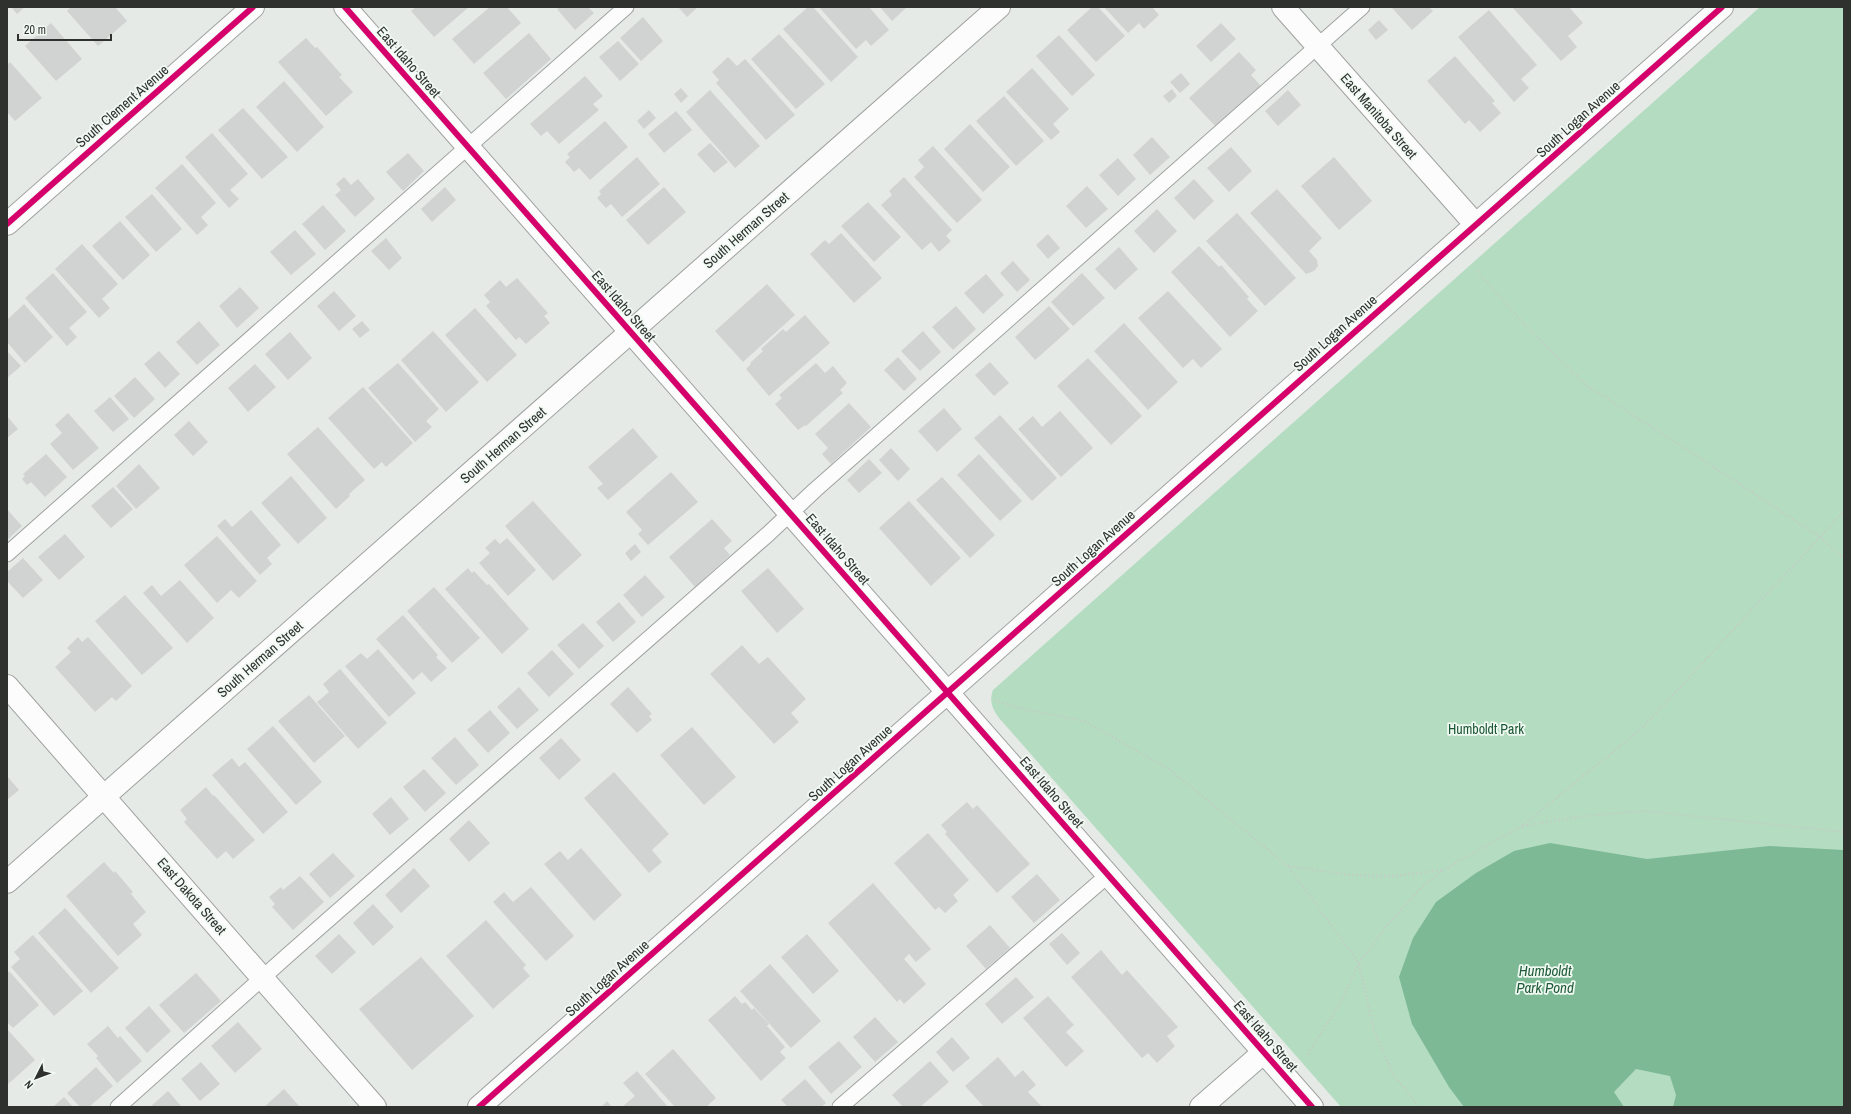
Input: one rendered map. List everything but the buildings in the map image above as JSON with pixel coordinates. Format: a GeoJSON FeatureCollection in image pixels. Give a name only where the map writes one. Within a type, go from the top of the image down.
{"type":"FeatureCollection","features":[{"type":"Feature","properties":{"kind":"street","name":"South Clement Avenue"},"geometry":{"type":"LineString","coordinates":[[7,224],[253,7]]}},
{"type":"Feature","properties":{"kind":"street","name":"East Idaho Street"},"geometry":{"type":"LineString","coordinates":[[344,7],[1312,1107]]}},
{"type":"Feature","properties":{"kind":"street","name":"South Herman Street"},"geometry":{"type":"LineString","coordinates":[[7,882],[998,7]]}},
{"type":"Feature","properties":{"kind":"street","name":"East Manitoba Street"},"geometry":{"type":"LineString","coordinates":[[1283,7],[1476,225]]}},
{"type":"Feature","properties":{"kind":"street","name":"South Logan Avenue"},"geometry":{"type":"LineString","coordinates":[[479,1107],[1722,7]]}},
{"type":"Feature","properties":{"kind":"street","name":"East Dakota Street"},"geometry":{"type":"LineString","coordinates":[[7,686],[376,1107]]}},
{"type":"Feature","properties":{"kind":"street"},"geometry":{"type":"LineString","coordinates":[[1201,1107],[1264,1052]]}},
{"type":"Feature","properties":{"kind":"lane"},"geometry":{"type":"LineString","coordinates":[[7,554],[626,7]]}},
{"type":"Feature","properties":{"kind":"lane"},"geometry":{"type":"LineString","coordinates":[[118,1107],[1362,7]]}},
{"type":"Feature","properties":{"kind":"lane"},"geometry":{"type":"LineString","coordinates":[[840,1107],[1108,875]]}},
{"type":"Feature","properties":{"kind":"path"},"geometry":{"type":"LineString","coordinates":[[1477,271],[1526,326],[1587,386],[1820,537],[1844,558]]}},
{"type":"Feature","properties":{"kind":"path"},"geometry":{"type":"LineString","coordinates":[[1308,1054],[1341,1002],[1359,963],[1390,922],[1422,887],[1443,870],[1522,826],[1640,729],[1844,511]]}},
{"type":"Feature","properties":{"kind":"path"},"geometry":{"type":"LineString","coordinates":[[995,700],[1018,708],[1084,721],[1169,769],[1288,866],[1359,963],[1374,1031],[1393,1074],[1419,1107]]}},
{"type":"Feature","properties":{"kind":"path"},"geometry":{"type":"LineString","coordinates":[[1522,826],[1584,816],[1645,811],[1844,832]]}},
{"type":"Feature","properties":{"kind":"path"},"geometry":{"type":"LineString","coordinates":[[1288,866],[1349,875],[1394,876],[1443,870]]}},
{"type":"Feature","properties":{"kind":"green space","name":"Humboldt Park"},"geometry":{"type":"Polygon","coordinates":[[[1760,7],[1844,7],[1844,1107],[1341,1107],[999,718],[992,704],[991,698],[993,690],[1760,7]]]}},
{"type":"Feature","properties":{"kind":"water","name":"Humboldt Park Pond"},"geometry":{"type":"Polygon","coordinates":[[[1550,843],[1647,859],[1769,846],[1844,850],[1844,1107],[1673,1107],[1676,1095],[1670,1076],[1636,1069],[1614,1092],[1624,1107],[1464,1107],[1449,1087],[1412,1024],[1399,977],[1413,938],[1436,902],[1476,873],[1514,851],[1550,843]]]}},
{"type":"Feature","properties":{"kind":"cycle path"},"geometry":{"type":"LineString","coordinates":[[7,224],[253,7]]}},
{"type":"Feature","properties":{"kind":"cycle path"},"geometry":{"type":"LineString","coordinates":[[345,7],[1312,1107]]}},
{"type":"Feature","properties":{"kind":"cycle path"},"geometry":{"type":"LineString","coordinates":[[479,1107],[1722,7]]}}]}
